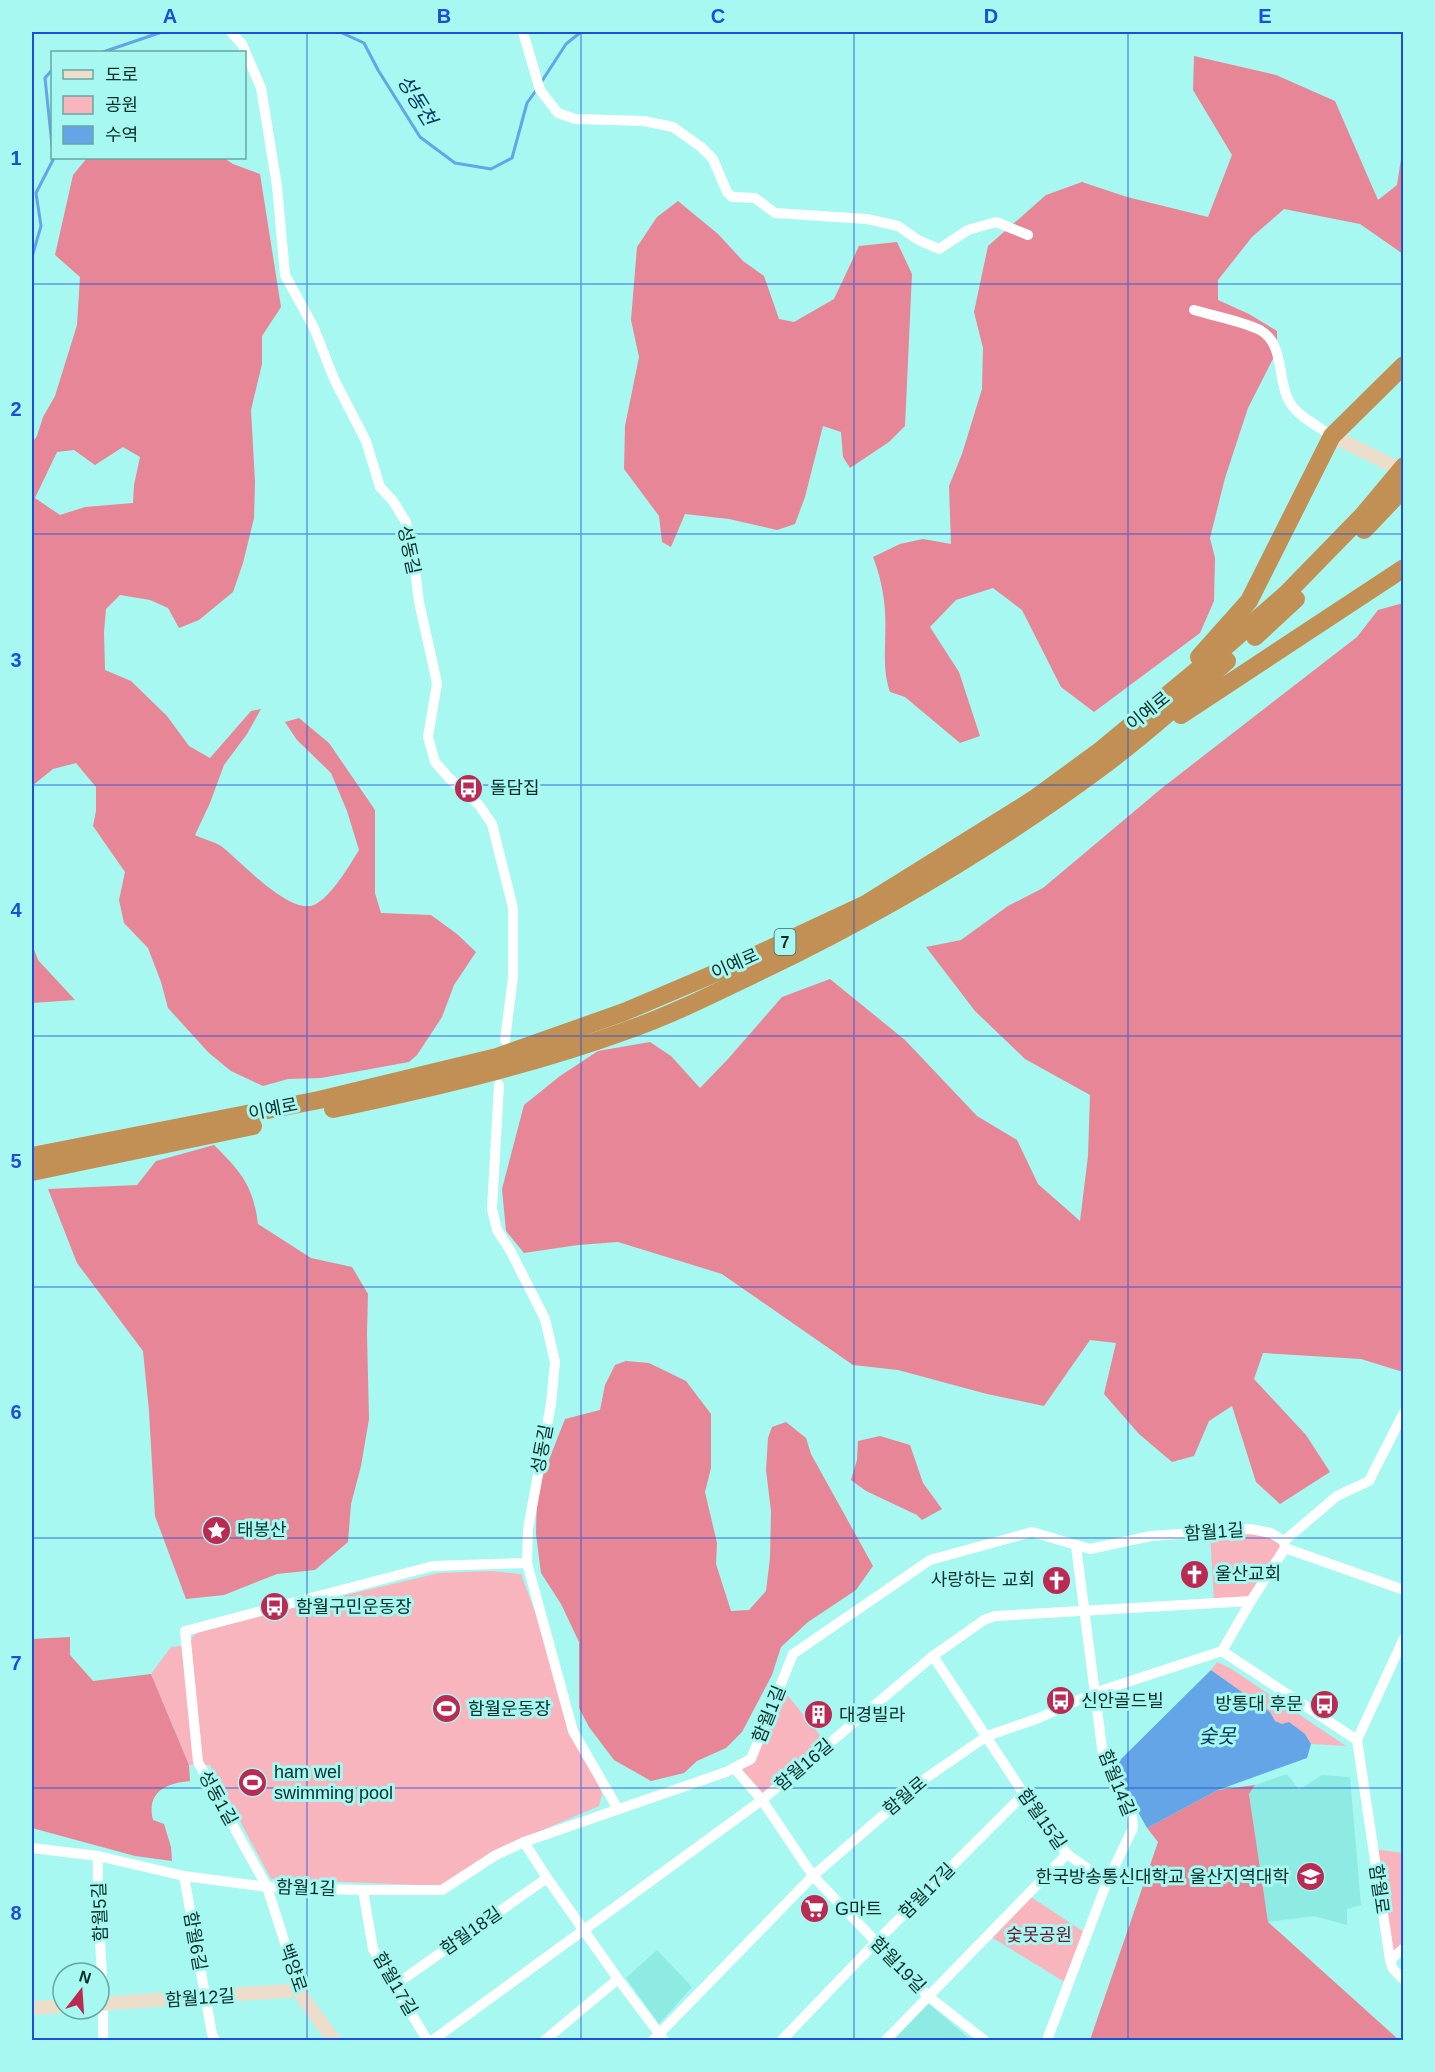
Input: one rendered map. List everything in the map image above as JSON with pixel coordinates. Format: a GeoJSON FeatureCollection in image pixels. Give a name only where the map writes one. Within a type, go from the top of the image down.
{"type":"FeatureCollection","features":[{"type":"Feature","properties":{"kind":"highway"},"geometry":{"type":"LineString","coordinates":[[1104,756],[1203,653],[1249,601],[1332,436],[1404,365]]}},
{"type":"Feature","properties":{"kind":"highway","name":"이예로"},"geometry":{"type":"LineString","coordinates":[[32,1172],[401,1095],[526,1064],[629,1030],[816,945],[907,894],[1039,812],[1287,593],[1363,515],[1404,466]]}},
{"type":"Feature","properties":{"kind":"highway","name":"이예로"},"geometry":{"type":"LineString","coordinates":[[32,1156],[319,1100],[497,1057],[624,1012],[737,964],[866,904],[1104,756],[1142,735],[1278,617],[1404,488]]}},
{"type":"Feature","properties":{"kind":"highway"},"geometry":{"type":"LineString","coordinates":[[1104,756],[1404,568]]}},
{"type":"Feature","properties":{"kind":"street","name":"성동길"},"geometry":{"type":"LineString","coordinates":[[231,32],[245,51]]}},
{"type":"Feature","properties":{"kind":"street"},"geometry":{"type":"LineString","coordinates":[[524,32],[539,85],[558,114],[575,119],[644,121],[673,127],[701,147],[712,159],[727,192],[732,197],[755,198],[775,213],[867,219],[898,226],[918,240],[939,249],[968,230],[996,222],[1028,235]]}},
{"type":"Feature","properties":{"kind":"street","name":"성동길"},"geometry":{"type":"LineString","coordinates":[[246,53],[261,88],[277,186],[285,275],[314,328],[334,379],[366,441],[380,487],[393,501],[406,522],[419,602],[437,683],[428,737],[435,762],[448,778],[479,805],[492,824],[513,908],[513,977],[505,1040]]}},
{"type":"Feature","properties":{"kind":"street"},"geometry":{"type":"LineString","coordinates":[[1194,310],[1262,331],[1272,343],[1280,363],[1289,402],[1304,417],[1332,436],[1404,471]]}},
{"type":"Feature","properties":{"kind":"street","name":"성동길"},"geometry":{"type":"LineString","coordinates":[[500,1085],[492,1209],[497,1230],[515,1259],[545,1319],[555,1362],[551,1404],[528,1529],[527,1563],[573,1731],[618,1809]]}},
{"type":"Feature","properties":{"kind":"street"},"geometry":{"type":"LineString","coordinates":[[1404,1412],[1369,1481],[1337,1497],[1285,1544],[1222,1651],[1357,1740],[1404,1638]]}},
{"type":"Feature","properties":{"kind":"street","name":"함월1길"},"geometry":{"type":"LineString","coordinates":[[32,1848],[98,1856],[184,1876],[267,1887],[442,1890],[496,1855],[524,1842],[734,1768],[751,1759],[793,1654],[930,1560],[1032,1533],[1090,1549],[1151,1536],[1251,1529],[1271,1533],[1285,1544],[1404,1590]]}},
{"type":"Feature","properties":{"kind":"street","name":"함월14길"},"geometry":{"type":"LineString","coordinates":[[1047,2040],[1107,1882],[1133,1828],[1132,1817],[1103,1756],[1076,1546]]}},
{"type":"Feature","properties":{"kind":"street","name":"성동1길"},"geometry":{"type":"LineString","coordinates":[[267,1887],[198,1762],[185,1631],[433,1566],[527,1563]]}},
{"type":"Feature","properties":{"kind":"street","name":"함월16길"},"geometry":{"type":"LineString","coordinates":[[433,2040],[762,1800],[933,1656],[984,1620],[995,1616],[1251,1601]]}},
{"type":"Feature","properties":{"kind":"street","name":"함월로"},"geometry":{"type":"LineString","coordinates":[[658,2038],[813,1876],[926,1778],[987,1736],[1039,1718],[1094,1693],[1222,1651]]}},
{"type":"Feature","properties":{"kind":"street","name":"함월15길"},"geometry":{"type":"LineString","coordinates":[[886,2040],[1068,1854],[1024,1794],[933,1656]]}},
{"type":"Feature","properties":{"kind":"street","name":"함월로"},"geometry":{"type":"LineString","coordinates":[[1357,1740],[1390,1960],[1393,1969],[1404,1980]]}},
{"type":"Feature","properties":{"kind":"street","name":"함월19길"},"geometry":{"type":"LineString","coordinates":[[734,1768],[762,1800],[813,1876],[928,1996],[984,2040]]}},
{"type":"Feature","properties":{"kind":"street","name":"함월17길"},"geometry":{"type":"LineString","coordinates":[[782,2040],[1024,1794]]}},
{"type":"Feature","properties":{"kind":"street"},"geometry":{"type":"LineString","coordinates":[[524,1842],[658,2038]]}},
{"type":"Feature","properties":{"kind":"street"},"geometry":{"type":"LineString","coordinates":[[1068,1854],[1107,1882]]}},
{"type":"Feature","properties":{"kind":"street","name":"함월5길"},"geometry":{"type":"LineString","coordinates":[[98,1856],[100,1961]]}},
{"type":"Feature","properties":{"kind":"street","name":"함월6길"},"geometry":{"type":"LineString","coordinates":[[184,1876],[205,1997],[215,2040]]}},
{"type":"Feature","properties":{"kind":"street","name":"함월18길"},"geometry":{"type":"LineString","coordinates":[[394,1985],[547,1878]]}},
{"type":"Feature","properties":{"kind":"street","name":"백양로"},"geometry":{"type":"LineString","coordinates":[[267,1887],[303,1998],[334,2040]]}},
{"type":"Feature","properties":{"kind":"street","name":"함월17길"},"geometry":{"type":"LineString","coordinates":[[363,1890],[373,1949],[427,2040]]}},
{"type":"Feature","properties":{"kind":"street"},"geometry":{"type":"LineString","coordinates":[[1390,1960],[1404,1948]]}},
{"type":"Feature","properties":{"kind":"street"},"geometry":{"type":"LineString","coordinates":[[545,2040],[618,1979]]}},
{"type":"Feature","properties":{"kind":"street","name":"함월12길"},"geometry":{"type":"LineString","coordinates":[[111,2003],[300,1990]]}},
{"type":"Feature","properties":{"kind":"street"},"geometry":{"type":"LineString","coordinates":[[32,2008],[51,2007]]}},
{"type":"Feature","properties":{"kind":"street","name":"함월5길"},"geometry":{"type":"LineString","coordinates":[[102,2021],[103,2040]]}},
{"type":"Feature","properties":{"kind":"shaded area"},"geometry":{"type":"Polygon","coordinates":[[[1194,56],[1276,75],[1335,101],[1378,200],[1397,185],[1403,146],[1403,254],[1360,224],[1284,209],[1252,237],[1218,280],[1218,300],[1249,314],[1277,331],[1277,351],[1248,408],[1225,478],[1210,538],[1215,558],[1214,601],[1200,633],[1094,712],[1061,687],[1022,610],[993,588],[956,600],[930,627],[959,672],[980,736],[960,743],[905,697],[890,692],[885,663],[884,598],[873,557],[900,544],[923,539],[951,544],[949,486],[962,454],[982,389],[983,348],[974,312],[988,246],[1046,195],[1082,182],[1127,197],[1208,217],[1232,155],[1193,90],[1194,56]]]}},
{"type":"Feature","properties":{"kind":"shaded area"},"geometry":{"type":"Polygon","coordinates":[[[86,159],[226,159],[260,174],[281,307],[262,336],[262,364],[251,410],[255,482],[254,518],[243,563],[233,592],[199,620],[179,628],[168,608],[150,600],[120,595],[106,609],[105,670],[131,681],[167,716],[189,746],[210,758],[251,711],[261,709],[247,734],[224,765],[195,835],[221,846],[266,886],[280,895],[293,903],[306,906],[316,904],[328,894],[359,850],[347,811],[331,773],[297,740],[285,722],[299,718],[329,743],[375,810],[375,893],[381,913],[431,915],[457,934],[476,952],[454,985],[442,1017],[417,1055],[409,1062],[321,1078],[288,1079],[263,1086],[231,1071],[209,1053],[168,1008],[148,948],[124,923],[119,900],[125,872],[93,826],[96,811],[96,787],[76,763],[53,769],[32,786],[32,443],[55,396],[77,325],[80,277],[55,255],[73,175],[86,159]],[[123,447],[95,465],[74,450],[57,452],[35,498],[60,515],[85,507],[133,503],[140,457],[123,447]]]}},
{"type":"Feature","properties":{"kind":"shaded area"},"geometry":{"type":"Polygon","coordinates":[[[678,201],[718,234],[743,261],[764,276],[779,319],[794,322],[834,299],[859,246],[897,242],[912,274],[905,426],[889,442],[850,468],[843,457],[841,432],[823,426],[805,497],[795,524],[777,530],[729,519],[685,514],[671,547],[662,542],[659,516],[624,469],[625,426],[639,357],[631,320],[637,247],[657,217],[678,201]]]}},
{"type":"Feature","properties":{"kind":"shaded area"},"geometry":{"type":"Polygon","coordinates":[[[1403,603],[1403,1372],[1361,1359],[1263,1353],[1254,1379],[1306,1435],[1330,1472],[1280,1504],[1256,1482],[1232,1406],[1209,1421],[1194,1456],[1172,1462],[1139,1434],[1104,1394],[1116,1343],[1090,1340],[1044,1406],[987,1394],[898,1370],[853,1365],[722,1274],[618,1242],[524,1253],[506,1231],[502,1189],[524,1105],[560,1076],[598,1051],[650,1042],[671,1056],[700,1088],[782,997],[830,979],[905,1040],[977,1116],[1017,1140],[1038,1184],[1080,1221],[1088,1156],[1090,1095],[1025,1059],[975,1011],[926,947],[961,940],[1008,906],[1043,888],[1162,788],[1357,637],[1378,610],[1403,603]]]}},
{"type":"Feature","properties":{"kind":"shaded area"},"geometry":{"type":"Polygon","coordinates":[[[32,944],[38,960],[75,1000],[32,1003],[32,944]]]}},
{"type":"Feature","properties":{"kind":"shaded area"},"geometry":{"type":"Polygon","coordinates":[[[214,1145],[232,1163],[244,1180],[253,1199],[258,1224],[311,1258],[352,1267],[368,1294],[369,1419],[361,1466],[351,1504],[348,1542],[315,1570],[277,1574],[224,1595],[186,1599],[155,1516],[143,1351],[77,1263],[48,1189],[137,1185],[156,1161],[214,1145]]]}},
{"type":"Feature","properties":{"kind":"shaded area"},"geometry":{"type":"Polygon","coordinates":[[[626,1361],[649,1363],[686,1381],[711,1414],[711,1468],[705,1492],[717,1543],[716,1564],[731,1611],[749,1610],[766,1591],[770,1558],[771,1511],[766,1470],[768,1438],[772,1427],[786,1422],[806,1438],[811,1454],[873,1566],[856,1590],[808,1622],[781,1647],[772,1675],[742,1732],[726,1748],[697,1761],[684,1773],[651,1781],[614,1760],[589,1727],[579,1708],[579,1642],[561,1604],[541,1573],[536,1534],[537,1490],[565,1419],[600,1410],[605,1385],[615,1365],[626,1361]]]}},
{"type":"Feature","properties":{"kind":"shaded area"},"geometry":{"type":"Polygon","coordinates":[[[880,1436],[910,1445],[923,1483],[942,1509],[922,1520],[917,1515],[866,1491],[851,1480],[857,1460],[858,1441],[880,1436]]]}},
{"type":"Feature","properties":{"kind":"shaded area"},"geometry":{"type":"Polygon","coordinates":[[[70,1637],[70,1655],[93,1681],[151,1674],[189,1765],[190,1781],[166,1787],[155,1796],[152,1802],[153,1820],[164,1824],[171,1847],[172,1861],[135,1856],[32,1828],[32,1639],[70,1637]]]}},
{"type":"Feature","properties":{"kind":"shaded area","name":"한국방송통신대학교 울산지역대학"},"geometry":{"type":"Polygon","coordinates":[[[1287,1774],[1299,1790],[1322,1775],[1350,1777],[1361,1905],[1347,1909],[1347,1925],[1314,1916],[1268,1922],[1249,1794],[1255,1785],[1287,1774]]]}},
{"type":"Feature","properties":{"kind":"shaded area"},"geometry":{"type":"Polygon","coordinates":[[[1255,1785],[1249,1794],[1268,1922],[1399,2040],[1090,2040],[1158,1842],[1147,1828],[1218,1790],[1255,1785]]]}},
{"type":"Feature","properties":{"kind":"shaded area"},"geometry":{"type":"Polygon","coordinates":[[[657,1950],[692,1987],[659,2024],[626,1978],[657,1950]]]}},
{"type":"Feature","properties":{"kind":"shaded area"},"geometry":{"type":"Polygon","coordinates":[[[928,2003],[971,2040],[894,2040],[928,2003]]]}},
{"type":"Feature","properties":{"kind":"green space"},"geometry":{"type":"Polygon","coordinates":[[[1251,1529],[1284,1541],[1251,1601],[1214,1603],[1210,1532],[1251,1529]]]}},
{"type":"Feature","properties":{"kind":"green space"},"geometry":{"type":"Polygon","coordinates":[[[491,1571],[521,1574],[602,1794],[599,1806],[491,1852],[443,1886],[271,1879],[210,1765],[189,1765],[151,1674],[171,1647],[190,1645],[192,1637],[200,1630],[439,1573],[491,1571]]]}},
{"type":"Feature","properties":{"kind":"green space"},"geometry":{"type":"Polygon","coordinates":[[[1217,1662],[1230,1668],[1346,1746],[1311,1744],[1305,1734],[1275,1721],[1270,1712],[1211,1670],[1217,1662]]]}},
{"type":"Feature","properties":{"kind":"green space"},"geometry":{"type":"Polygon","coordinates":[[[780,1686],[828,1745],[762,1800],[736,1769],[751,1759],[780,1686]]]}},
{"type":"Feature","properties":{"kind":"green space"},"geometry":{"type":"Polygon","coordinates":[[[1374,1849],[1403,1853],[1403,1948],[1390,1960],[1374,1849]]]}},
{"type":"Feature","properties":{"kind":"green space","name":"숯못공원"},"geometry":{"type":"Polygon","coordinates":[[[1028,1895],[1087,1934],[1068,1984],[988,1935],[1028,1895]]]}},
{"type":"Feature","properties":{"kind":"water","name":"숯못"},"geometry":{"type":"Polygon","coordinates":[[[1211,1670],[1270,1712],[1275,1721],[1282,1724],[1289,1722],[1305,1734],[1311,1744],[1307,1758],[1218,1790],[1147,1828],[1113,1767],[1211,1670]]]}},
{"type":"Feature","properties":{"kind":"waterway","name":"성동천"},"geometry":{"type":"LineString","coordinates":[[106,51],[162,32]]}},
{"type":"Feature","properties":{"kind":"waterway","name":"성동천"},"geometry":{"type":"LineString","coordinates":[[340,32],[364,43],[420,137],[455,163],[491,169],[512,158],[527,103],[537,89]]}},
{"type":"Feature","properties":{"kind":"waterway","name":"성동천"},"geometry":{"type":"LineString","coordinates":[[542,81],[566,44],[581,32]]}},
{"type":"Feature","properties":{"kind":"waterway","name":"성동천"},"geometry":{"type":"LineString","coordinates":[[51,71],[45,78],[51,135]]}},
{"type":"Feature","properties":{"kind":"waterway","name":"성동천"},"geometry":{"type":"LineString","coordinates":[[32,257],[41,226],[36,193],[53,159]]}},
{"type":"Feature","properties":{"kind":"place","name":"돌담집"},"geometry":{"type":"Point","coordinates":[469,788]}},
{"type":"Feature","properties":{"kind":"place","name":"태봉산"},"geometry":{"type":"Point","coordinates":[216,1530]}},
{"type":"Feature","properties":{"kind":"place","name":"울산교회"},"geometry":{"type":"Point","coordinates":[1194,1574]}},
{"type":"Feature","properties":{"kind":"place","name":"사랑하는 교회"},"geometry":{"type":"Point","coordinates":[1056,1580]}},
{"type":"Feature","properties":{"kind":"place","name":"함월구민운동장"},"geometry":{"type":"Point","coordinates":[275,1607]}},
{"type":"Feature","properties":{"kind":"place","name":"신안골드빌"},"geometry":{"type":"Point","coordinates":[1060,1701]}},
{"type":"Feature","properties":{"kind":"place","name":"방통대 후문"},"geometry":{"type":"Point","coordinates":[1324,1704]}},
{"type":"Feature","properties":{"kind":"place","name":"함월운동장"},"geometry":{"type":"Point","coordinates":[447,1709]}},
{"type":"Feature","properties":{"kind":"place","name":"대경빌라"},"geometry":{"type":"Point","coordinates":[818,1715]}},
{"type":"Feature","properties":{"kind":"place","name":"ham wel swimming pool"},"geometry":{"type":"Point","coordinates":[253,1782]}},
{"type":"Feature","properties":{"kind":"place","name":"한국방송통신대학교 울산지역대학"},"geometry":{"type":"Point","coordinates":[1310,1877]}},
{"type":"Feature","properties":{"kind":"place","name":"G마트"},"geometry":{"type":"Point","coordinates":[814,1909]}}]}
